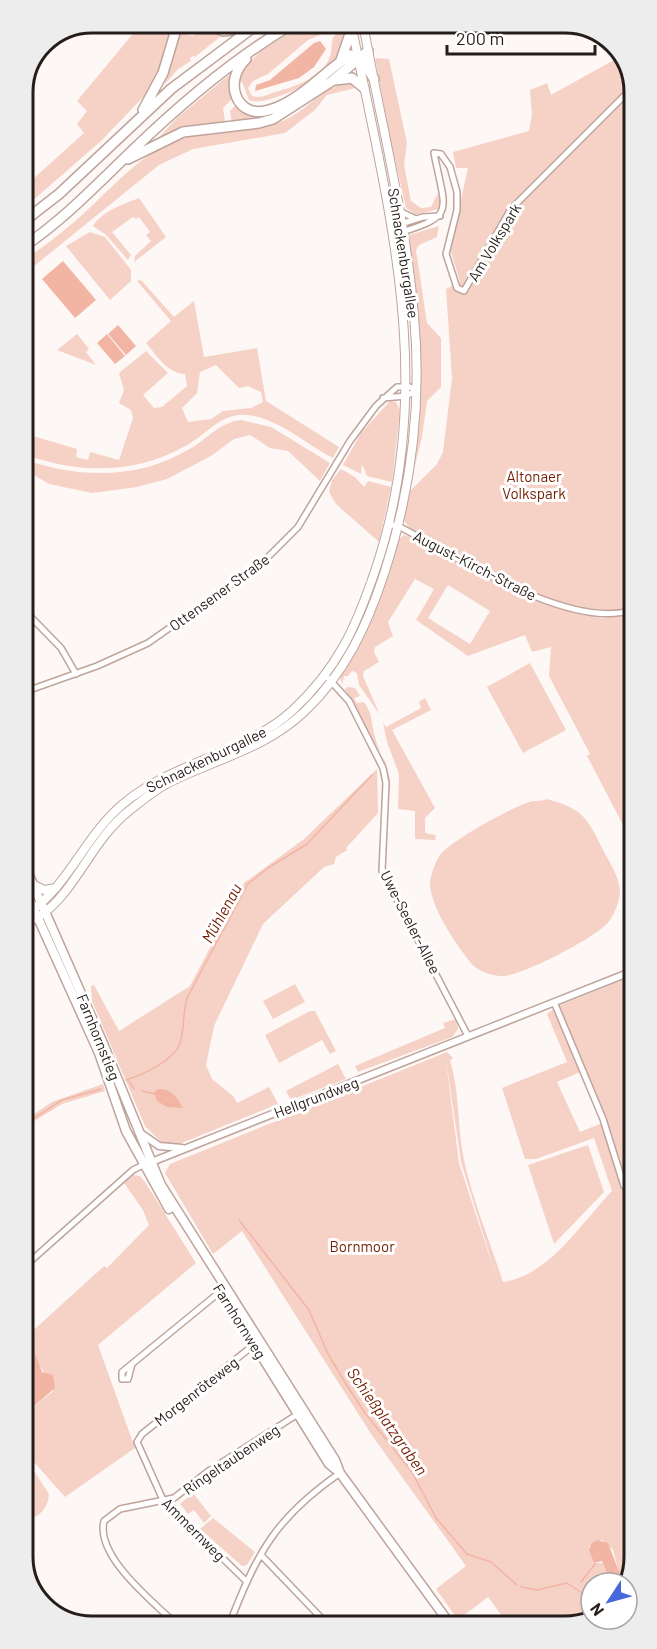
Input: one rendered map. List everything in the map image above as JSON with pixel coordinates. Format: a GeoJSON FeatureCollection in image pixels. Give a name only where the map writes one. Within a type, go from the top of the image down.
{"type":"FeatureCollection","features":[{"type":"Feature","properties":{"kind":"highway"},"geometry":{"type":"LineString","coordinates":[[133,124],[159,83],[175,33]]}},
{"type":"Feature","properties":{"kind":"highway"},"geometry":{"type":"LineString","coordinates":[[33,214],[59,194],[133,124],[204,62],[244,33]]}},
{"type":"Feature","properties":{"kind":"highway"},"geometry":{"type":"LineString","coordinates":[[33,240],[74,208],[115,166],[205,85],[277,33]]}},
{"type":"Feature","properties":{"kind":"highway"},"geometry":{"type":"LineString","coordinates":[[338,64],[349,33]]}},
{"type":"Feature","properties":{"kind":"highway"},"geometry":{"type":"LineString","coordinates":[[269,38],[241,64],[234,76],[233,87],[238,99],[255,111],[268,111],[276,107],[350,55],[361,56]]}},
{"type":"Feature","properties":{"kind":"highway"},"geometry":{"type":"LineString","coordinates":[[115,166],[161,140],[183,132],[268,121],[332,81],[361,56]]}},
{"type":"Feature","properties":{"kind":"highway"},"geometry":{"type":"LineString","coordinates":[[361,56],[374,79]]}},
{"type":"Feature","properties":{"kind":"highway"},"geometry":{"type":"LineString","coordinates":[[332,81],[352,78],[364,88]]}},
{"type":"Feature","properties":{"kind":"main road","name":"Schnackenburgallee"},"geometry":{"type":"LineString","coordinates":[[354,33],[361,56]]}},
{"type":"Feature","properties":{"kind":"main road","name":"Schnackenburgallee"},"geometry":{"type":"LineString","coordinates":[[40,910],[102,825],[126,802],[164,777],[241,746],[267,731],[292,711],[325,675],[341,654],[358,622],[389,524],[400,465],[407,387],[404,311],[392,231],[364,88],[361,56],[362,33]]}},
{"type":"Feature","properties":{"kind":"main road","name":"Schnackenburgallee"},"geometry":{"type":"LineString","coordinates":[[40,910],[66,889],[103,836],[126,813],[174,780],[268,740],[303,713],[332,681],[364,628],[398,526],[412,447],[416,391],[415,318],[402,228],[374,79]]}},
{"type":"Feature","properties":{"kind":"main road"},"geometry":{"type":"LineString","coordinates":[[33,887],[44,890],[56,888]]}},
{"type":"Feature","properties":{"kind":"main road"},"geometry":{"type":"LineString","coordinates":[[33,895],[40,910]]}},
{"type":"Feature","properties":{"kind":"main road","name":"Farnhornstieg"},"geometry":{"type":"LineString","coordinates":[[40,910],[137,1129],[147,1164]]}},
{"type":"Feature","properties":{"kind":"main road","name":"Farnhornstieg"},"geometry":{"type":"LineString","coordinates":[[40,910],[99,1053],[126,1131],[147,1164]]}},
{"type":"Feature","properties":{"kind":"main road","name":"Farnhornweg"},"geometry":{"type":"LineString","coordinates":[[147,1164],[221,1291],[329,1464],[340,1473],[444,1616]]}},
{"type":"Feature","properties":{"kind":"main road","name":"Farnhornweg"},"geometry":{"type":"LineString","coordinates":[[147,1164],[335,1460],[340,1473]]}},
{"type":"Feature","properties":{"kind":"street","name":"Am Volkspark"},"geometry":{"type":"LineString","coordinates":[[440,216],[444,204],[434,153],[445,157],[457,192],[457,210],[446,254],[458,288],[463,292],[518,201],[624,96]]}},
{"type":"Feature","properties":{"kind":"street"},"geometry":{"type":"LineString","coordinates":[[398,209],[404,215],[416,219],[440,216]]}},
{"type":"Feature","properties":{"kind":"street"},"geometry":{"type":"LineString","coordinates":[[392,231],[433,222],[440,216]]}},
{"type":"Feature","properties":{"kind":"street"},"geometry":{"type":"LineString","coordinates":[[402,228],[416,219]]}},
{"type":"Feature","properties":{"kind":"street"},"geometry":{"type":"LineString","coordinates":[[407,387],[416,391]]}},
{"type":"Feature","properties":{"kind":"street","name":"Ottensener Straße"},"geometry":{"type":"LineString","coordinates":[[33,689],[136,649],[159,636],[276,551],[298,527],[350,441],[383,398],[392,390],[407,387]]}},
{"type":"Feature","properties":{"kind":"street"},"geometry":{"type":"LineString","coordinates":[[383,398],[406,396],[416,391]]}},
{"type":"Feature","properties":{"kind":"street","name":"August-Kirch-Straße"},"geometry":{"type":"LineString","coordinates":[[389,524],[398,526],[504,581],[554,603],[604,615],[624,611]]}},
{"type":"Feature","properties":{"kind":"street"},"geometry":{"type":"LineString","coordinates":[[33,619],[61,648],[76,674]]}},
{"type":"Feature","properties":{"kind":"street","name":"Uwe-Seeler-Allee"},"geometry":{"type":"LineString","coordinates":[[325,675],[349,701],[385,773],[381,862],[383,873],[468,1036]]}},
{"type":"Feature","properties":{"kind":"street","name":"Schnackenburgallee"},"geometry":{"type":"LineString","coordinates":[[33,913],[40,910]]}},
{"type":"Feature","properties":{"kind":"street","name":"Schnackenburgallee"},"geometry":{"type":"LineString","coordinates":[[33,917],[40,910]]}},
{"type":"Feature","properties":{"kind":"street","name":"Hellgrundweg"},"geometry":{"type":"LineString","coordinates":[[33,1259],[133,1170],[624,975]]}},
{"type":"Feature","properties":{"kind":"street"},"geometry":{"type":"LineString","coordinates":[[554,1002],[603,1119],[624,1186]]}},
{"type":"Feature","properties":{"kind":"street"},"geometry":{"type":"LineString","coordinates":[[137,1129],[159,1146],[185,1149]]}},
{"type":"Feature","properties":{"kind":"street"},"geometry":{"type":"LineString","coordinates":[[132,1364],[221,1291]]}},
{"type":"Feature","properties":{"kind":"street","name":"Morgenröteweg"},"geometry":{"type":"LineString","coordinates":[[138,1438],[255,1344]]}},
{"type":"Feature","properties":{"kind":"street","name":"Ringeltaubenweg"},"geometry":{"type":"LineString","coordinates":[[168,1616],[116,1563],[103,1532],[104,1521],[112,1512],[174,1498],[210,1470],[298,1414]]}},
{"type":"Feature","properties":{"kind":"street","name":"Ammernweg"},"geometry":{"type":"LineString","coordinates":[[138,1438],[138,1445],[151,1478],[163,1500],[246,1581]]}},
{"type":"Feature","properties":{"kind":"street"},"geometry":{"type":"LineString","coordinates":[[232,1616],[246,1581],[285,1518],[340,1473]]}},
{"type":"Feature","properties":{"kind":"street"},"geometry":{"type":"LineString","coordinates":[[261,1555],[319,1616]]}},
{"type":"Feature","properties":{"kind":"green space"},"geometry":{"type":"Polygon","coordinates":[[[134,33],[172,33],[158,75],[149,91],[101,141],[33,200],[33,179],[84,133],[77,124],[87,111],[77,101],[134,33]]]}},
{"type":"Feature","properties":{"kind":"green space"},"geometry":{"type":"Polygon","coordinates":[[[179,33],[193,36],[196,33],[214,33],[220,37],[195,57],[190,58],[191,61],[178,69],[165,84],[179,33]]]}},
{"type":"Feature","properties":{"kind":"green space"},"geometry":{"type":"Polygon","coordinates":[[[325,33],[308,40],[268,74],[253,81],[248,88],[252,96],[264,96],[292,87],[317,74],[328,60],[333,37],[338,33],[346,33],[339,55],[333,65],[322,74],[277,97],[266,100],[249,100],[242,82],[238,84],[240,74],[255,56],[289,34],[325,33]]]}},
{"type":"Feature","properties":{"kind":"green space"},"geometry":{"type":"Polygon","coordinates":[[[375,58],[389,59],[407,143],[404,165],[411,201],[421,208],[431,207],[438,193],[440,204],[438,209],[416,215],[406,208],[375,58]]]}},
{"type":"Feature","properties":{"kind":"green space","name":"Altonaer Volkspark"},"geometry":{"type":"Polygon","coordinates":[[[614,60],[621,73],[624,92],[624,607],[614,612],[593,611],[540,595],[454,554],[411,530],[402,518],[408,493],[437,464],[443,452],[452,378],[446,289],[460,282],[450,249],[468,168],[456,168],[453,152],[529,131],[532,115],[530,90],[547,83],[551,95],[614,60]]]}},
{"type":"Feature","properties":{"kind":"green space"},"geometry":{"type":"Polygon","coordinates":[[[352,61],[310,91],[281,108],[266,115],[232,123],[230,111],[237,103],[259,114],[327,78],[347,62],[352,61]]]}},
{"type":"Feature","properties":{"kind":"green space"},"geometry":{"type":"Polygon","coordinates":[[[234,71],[230,87],[233,98],[223,108],[225,122],[188,127],[159,137],[178,117],[234,71]]]}},
{"type":"Feature","properties":{"kind":"green space"},"geometry":{"type":"Polygon","coordinates":[[[348,82],[355,83],[355,88],[327,95],[315,110],[285,133],[193,149],[159,165],[33,267],[33,254],[69,226],[128,172],[164,146],[202,133],[277,123],[296,114],[338,85],[348,82]]]}},
{"type":"Feature","properties":{"kind":"green space"},"geometry":{"type":"Polygon","coordinates":[[[139,198],[166,237],[134,262],[135,256],[151,241],[146,235],[150,232],[139,217],[136,219],[133,217],[112,232],[131,255],[128,260],[106,235],[93,226],[108,212],[139,198]]]}},
{"type":"Feature","properties":{"kind":"green space"},"geometry":{"type":"Polygon","coordinates":[[[439,226],[437,237],[419,245],[416,250],[427,323],[441,338],[441,387],[427,401],[422,437],[413,473],[420,354],[409,235],[439,226]]]}},
{"type":"Feature","properties":{"kind":"green space"},"geometry":{"type":"Polygon","coordinates":[[[90,232],[105,237],[131,270],[131,281],[110,300],[66,246],[90,232]]]}},
{"type":"Feature","properties":{"kind":"green space"},"geometry":{"type":"Polygon","coordinates":[[[141,280],[174,317],[194,301],[204,357],[257,348],[266,401],[339,447],[333,458],[281,426],[247,415],[222,420],[187,445],[167,455],[127,466],[86,468],[33,457],[33,436],[77,449],[76,457],[88,460],[90,452],[119,460],[133,418],[131,410],[119,403],[124,390],[119,373],[146,351],[168,373],[143,395],[154,408],[162,407],[187,386],[185,374],[173,371],[146,343],[171,321],[137,281],[141,280]],[[216,365],[200,372],[197,393],[182,408],[188,422],[211,419],[223,411],[251,408],[263,402],[261,392],[248,386],[239,388],[216,365]]]}},
{"type":"Feature","properties":{"kind":"green space"},"geometry":{"type":"Polygon","coordinates":[[[77,334],[89,349],[86,352],[96,365],[57,350],[77,334]]]}},
{"type":"Feature","properties":{"kind":"green space"},"geometry":{"type":"Polygon","coordinates":[[[390,401],[396,402],[400,410],[392,482],[367,476],[362,464],[361,474],[343,465],[361,433],[390,401]]]}},
{"type":"Feature","properties":{"kind":"green space"},"geometry":{"type":"Polygon","coordinates":[[[241,420],[271,427],[330,463],[320,481],[288,451],[270,448],[250,435],[234,439],[211,456],[167,479],[137,487],[92,493],[49,484],[33,474],[33,462],[88,473],[131,471],[152,466],[173,458],[234,421],[241,420]]]}},
{"type":"Feature","properties":{"kind":"green space"},"geometry":{"type":"Polygon","coordinates":[[[341,469],[355,477],[364,487],[368,481],[391,487],[379,542],[336,504],[329,492],[332,480],[341,469]]]}},
{"type":"Feature","properties":{"kind":"green space"},"geometry":{"type":"Polygon","coordinates":[[[404,535],[417,539],[554,605],[602,618],[624,614],[624,827],[587,756],[590,754],[549,676],[551,647],[532,652],[525,635],[468,656],[416,620],[434,589],[415,579],[388,622],[393,636],[375,647],[374,652],[379,662],[364,671],[363,676],[380,715],[359,685],[357,673],[352,671],[348,676],[344,676],[342,685],[340,677],[372,617],[397,541],[404,535]],[[448,585],[428,618],[470,644],[490,611],[448,585]]]}},
{"type":"Feature","properties":{"kind":"green space"},"geometry":{"type":"Polygon","coordinates":[[[530,663],[566,730],[523,753],[487,687],[530,663]]]}},
{"type":"Feature","properties":{"kind":"green space"},"geometry":{"type":"Polygon","coordinates":[[[355,688],[360,696],[354,698],[357,703],[364,702],[367,706],[382,755],[345,689],[355,688]]]}},
{"type":"Feature","properties":{"kind":"green space"},"geometry":{"type":"Polygon","coordinates":[[[425,698],[431,710],[392,730],[435,808],[425,818],[425,833],[436,835],[435,840],[415,839],[415,811],[398,809],[399,774],[387,742],[383,723],[386,727],[421,708],[419,702],[425,698]]]}},
{"type":"Feature","properties":{"kind":"green space"},"geometry":{"type":"Polygon","coordinates":[[[377,769],[378,813],[346,848],[347,850],[336,857],[334,864],[324,867],[263,924],[214,1026],[206,1065],[212,1079],[233,1096],[237,1103],[269,1087],[278,1104],[179,1144],[164,1145],[145,1126],[92,1001],[91,986],[94,985],[119,1031],[190,986],[244,883],[304,839],[377,769]]]}},
{"type":"Feature","properties":{"kind":"green space"},"geometry":{"type":"Polygon","coordinates":[[[547,799],[574,809],[591,826],[618,879],[620,891],[617,906],[610,920],[603,927],[560,954],[514,974],[495,976],[477,969],[452,937],[440,916],[432,895],[430,885],[433,869],[436,861],[446,849],[469,833],[524,804],[547,799]]]}},
{"type":"Feature","properties":{"kind":"green space","name":"Bornmoor"},"geometry":{"type":"Polygon","coordinates":[[[624,980],[623,1568],[622,1571],[619,1571],[613,1550],[602,1540],[589,1546],[594,1563],[603,1563],[606,1571],[579,1571],[579,1614],[502,1616],[488,1597],[463,1616],[455,1616],[436,1589],[466,1566],[371,1434],[242,1231],[213,1254],[165,1173],[170,1164],[447,1052],[453,1058],[450,1060],[462,1148],[477,1206],[503,1282],[520,1278],[550,1259],[612,1191],[594,1138],[536,1159],[525,1159],[502,1088],[567,1062],[547,1014],[558,1006],[624,980]],[[445,1053],[459,1163],[497,1279],[461,1162],[445,1053]],[[585,1070],[557,1082],[580,1132],[607,1121],[585,1070]]]}},
{"type":"Feature","properties":{"kind":"green space"},"geometry":{"type":"Polygon","coordinates":[[[295,984],[305,1002],[273,1019],[263,1001],[295,984]]]}},
{"type":"Feature","properties":{"kind":"green space"},"geometry":{"type":"Polygon","coordinates":[[[310,1011],[315,1011],[336,1051],[330,1054],[322,1040],[279,1063],[265,1035],[310,1011]]]}},
{"type":"Feature","properties":{"kind":"green space"},"geometry":{"type":"Polygon","coordinates":[[[456,1019],[458,1029],[452,1037],[358,1072],[355,1066],[445,1028],[443,1023],[456,1019]]]}},
{"type":"Feature","properties":{"kind":"green space"},"geometry":{"type":"Polygon","coordinates":[[[338,1064],[346,1079],[291,1100],[286,1091],[338,1064]]]}},
{"type":"Feature","properties":{"kind":"green space"},"geometry":{"type":"Polygon","coordinates":[[[103,1084],[105,1091],[62,1104],[33,1122],[33,1115],[52,1102],[103,1084]]]}},
{"type":"Feature","properties":{"kind":"green space"},"geometry":{"type":"Polygon","coordinates":[[[588,1145],[604,1192],[554,1244],[528,1165],[588,1145]]]}},
{"type":"Feature","properties":{"kind":"green space"},"geometry":{"type":"Polygon","coordinates":[[[133,1175],[140,1176],[196,1263],[98,1345],[135,1448],[65,1497],[33,1461],[33,1407],[53,1391],[33,1354],[33,1331],[104,1266],[107,1268],[149,1225],[143,1210],[124,1183],[133,1175]]]}},
{"type":"Feature","properties":{"kind":"green space"},"geometry":{"type":"Polygon","coordinates":[[[33,1470],[49,1494],[47,1504],[33,1518],[33,1470]]]}},
{"type":"Feature","properties":{"kind":"green space"},"geometry":{"type":"Polygon","coordinates":[[[193,1493],[211,1516],[204,1523],[194,1510],[188,1514],[180,1504],[193,1493]]]}},
{"type":"Feature","properties":{"kind":"green space"},"geometry":{"type":"Polygon","coordinates":[[[213,1518],[255,1552],[247,1565],[242,1566],[200,1529],[213,1518]]]}},
{"type":"Feature","properties":{"kind":"shaded area"},"geometry":{"type":"Polygon","coordinates":[[[320,41],[326,49],[314,67],[299,78],[255,91],[256,85],[270,80],[314,43],[320,41]]]}},
{"type":"Feature","properties":{"kind":"shaded area"},"geometry":{"type":"Polygon","coordinates":[[[63,261],[96,300],[75,318],[42,279],[63,261]]]}},
{"type":"Feature","properties":{"kind":"shaded area"},"geometry":{"type":"Polygon","coordinates":[[[118,325],[136,346],[126,355],[108,334],[118,325]]]}},
{"type":"Feature","properties":{"kind":"shaded area"},"geometry":{"type":"Polygon","coordinates":[[[107,334],[125,356],[115,364],[97,343],[107,334]]]}},
{"type":"Feature","properties":{"kind":"shaded area"},"geometry":{"type":"Polygon","coordinates":[[[159,1089],[174,1094],[183,1108],[167,1107],[157,1101],[154,1092],[159,1089]]]}},
{"type":"Feature","properties":{"kind":"shaded area"},"geometry":{"type":"Polygon","coordinates":[[[33,1353],[42,1372],[53,1375],[55,1388],[33,1407],[33,1353]]]}},
{"type":"Feature","properties":{"kind":"shaded area"},"geometry":{"type":"Polygon","coordinates":[[[597,1540],[608,1543],[619,1571],[606,1571],[602,1561],[594,1563],[589,1550],[591,1544],[597,1540]]]}},
{"type":"Feature","properties":{"kind":"waterway","name":"Mühlenau"},"geometry":{"type":"LineString","coordinates":[[126,1080],[157,1066],[177,1050],[182,1037],[188,996],[248,884],[268,868],[307,844],[372,775]]}},
{"type":"Feature","properties":{"kind":"waterway"},"geometry":{"type":"LineString","coordinates":[[129,1081],[134,1089]]}},
{"type":"Feature","properties":{"kind":"waterway","name":"Mühlenau"},"geometry":{"type":"LineString","coordinates":[[33,1119],[62,1100],[101,1089]]}},
{"type":"Feature","properties":{"kind":"waterway"},"geometry":{"type":"LineString","coordinates":[[142,1091],[155,1094]]}},
{"type":"Feature","properties":{"kind":"waterway","name":"Schießplatzgraben"},"geometry":{"type":"LineString","coordinates":[[239,1220],[309,1310],[328,1354],[346,1384],[365,1413],[412,1472],[436,1518],[467,1554],[491,1562],[517,1585]]}},
{"type":"Feature","properties":{"kind":"waterway"},"geometry":{"type":"LineString","coordinates":[[590,1571],[595,1564]]}},
{"type":"Feature","properties":{"kind":"waterway","name":"Schießplatzgraben"},"geometry":{"type":"LineString","coordinates":[[521,1587],[537,1590],[567,1583],[579,1591]]}}]}
